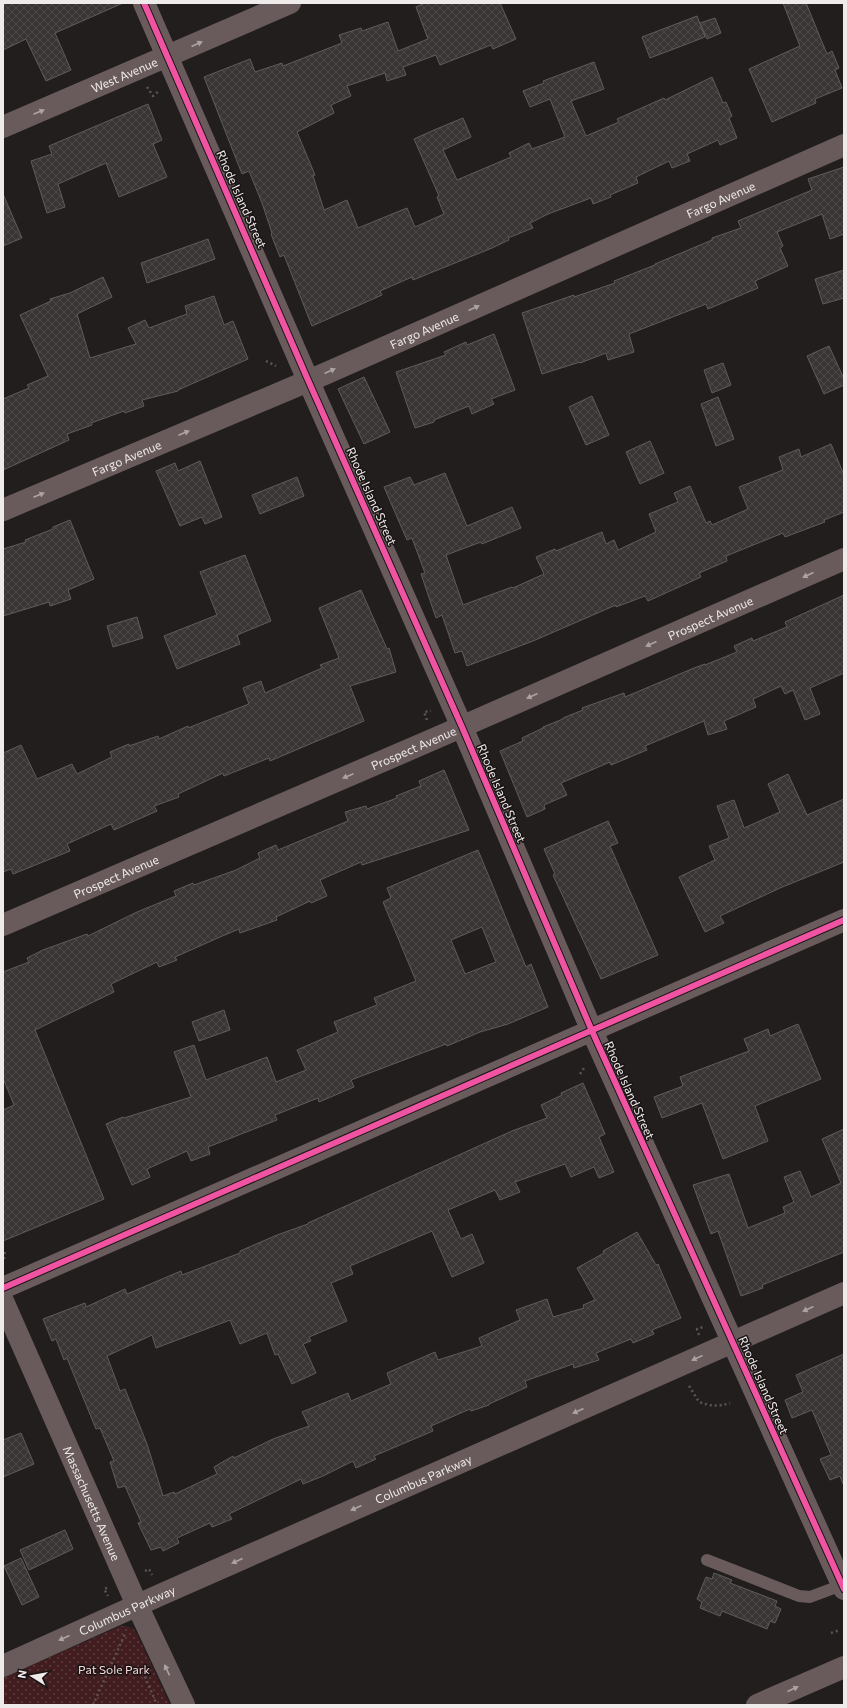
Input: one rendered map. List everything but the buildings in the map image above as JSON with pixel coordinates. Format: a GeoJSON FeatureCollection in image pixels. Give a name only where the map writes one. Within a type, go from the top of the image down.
{"type":"FeatureCollection","features":[{"type":"Feature","properties":{"kind":"main road"},"geometry":{"type":"LineString","coordinates":[[3,1288],[844,920]]}},
{"type":"Feature","properties":{"kind":"street","name":"Rhode Island Street"},"geometry":{"type":"LineString","coordinates":[[144,3],[308,380],[462,727],[592,1031],[843,1587]]}},
{"type":"Feature","properties":{"kind":"street","name":"West Avenue"},"geometry":{"type":"LineString","coordinates":[[3,128],[290,3]]}},
{"type":"Feature","properties":{"kind":"street","name":"Fargo Avenue"},"geometry":{"type":"LineString","coordinates":[[3,510],[308,380],[844,145]]}},
{"type":"Feature","properties":{"kind":"street","name":"Prospect Avenue"},"geometry":{"type":"LineString","coordinates":[[3,925],[462,727],[844,559]]}},
{"type":"Feature","properties":{"kind":"street","name":"Columbus Parkway"},"geometry":{"type":"LineString","coordinates":[[3,1666],[137,1605],[844,1293]]}},
{"type":"Feature","properties":{"kind":"street","name":"Massachusetts Avenue"},"geometry":{"type":"LineString","coordinates":[[3,1301],[137,1605],[184,1705]]}},
{"type":"Feature","properties":{"kind":"street"},"geometry":{"type":"LineString","coordinates":[[757,1705],[844,1667]]}},
{"type":"Feature","properties":{"kind":"lane"},"geometry":{"type":"LineString","coordinates":[[707,1560],[798,1596],[810,1597],[843,1587]]}},
{"type":"Feature","properties":{"kind":"path"},"geometry":{"type":"LineString","coordinates":[[144,83],[153,96],[159,90]]}},
{"type":"Feature","properties":{"kind":"path"},"geometry":{"type":"LineString","coordinates":[[266,361],[276,366]]}},
{"type":"Feature","properties":{"kind":"path"},"geometry":{"type":"LineString","coordinates":[[427,720],[424,712],[431,711]]}},
{"type":"Feature","properties":{"kind":"path"},"geometry":{"type":"LineString","coordinates":[[580,1074],[584,1068]]}},
{"type":"Feature","properties":{"kind":"path"},"geometry":{"type":"LineString","coordinates":[[4,1259],[5,1251]]}},
{"type":"Feature","properties":{"kind":"path"},"geometry":{"type":"LineString","coordinates":[[697,1329],[703,1327]]}},
{"type":"Feature","properties":{"kind":"path"},"geometry":{"type":"LineString","coordinates":[[689,1386],[695,1397],[702,1403],[713,1406],[721,1406],[730,1403]]}},
{"type":"Feature","properties":{"kind":"path"},"geometry":{"type":"LineString","coordinates":[[149,1569],[153,1578]]}},
{"type":"Feature","properties":{"kind":"path"},"geometry":{"type":"LineString","coordinates":[[104,1589],[109,1598]]}},
{"type":"Feature","properties":{"kind":"path"},"geometry":{"type":"LineString","coordinates":[[831,1633],[840,1630]]}},
{"type":"Feature","properties":{"kind":"path"},"geometry":{"type":"LineString","coordinates":[[93,1705],[126,1632]]}},
{"type":"Feature","properties":{"kind":"green space","name":"Pat Sole Park"},"geometry":{"type":"Polygon","coordinates":[[[121,1626],[130,1627],[137,1634],[170,1705],[3,1705],[3,1678],[121,1626]]]}},
{"type":"Feature","properties":{"kind":"cycle path"},"geometry":{"type":"LineString","coordinates":[[144,3],[308,380],[462,727],[592,1031],[844,1589]]}},
{"type":"Feature","properties":{"kind":"cycle path"},"geometry":{"type":"LineString","coordinates":[[3,1288],[844,920]]}}]}
